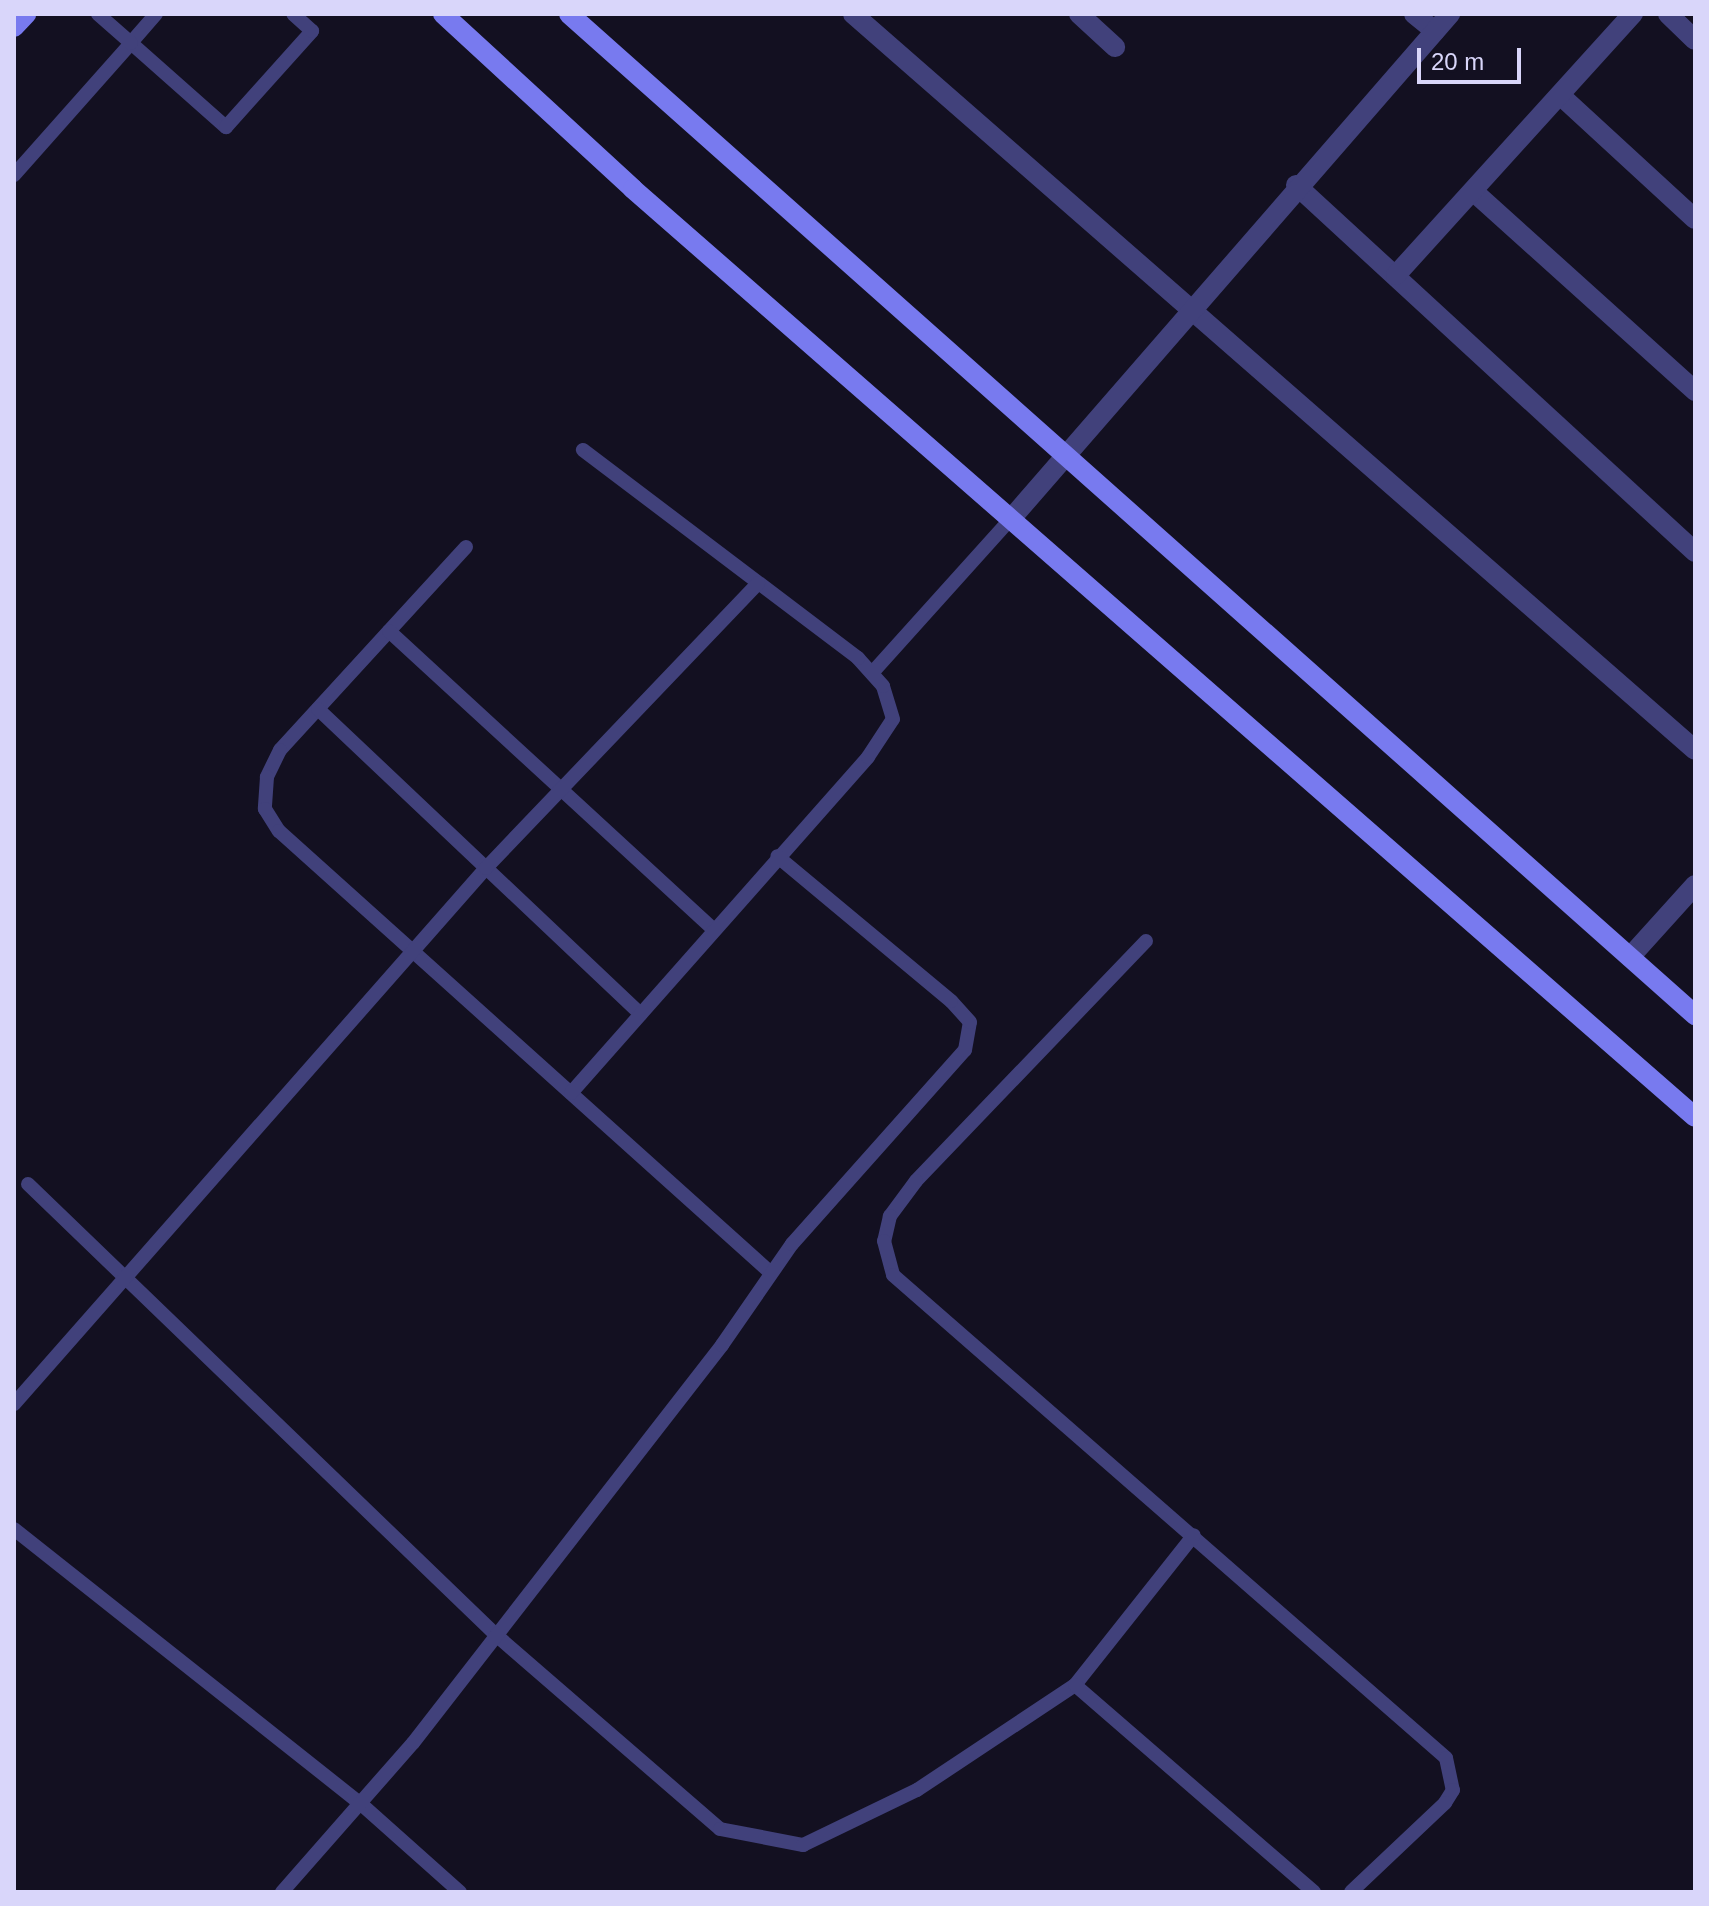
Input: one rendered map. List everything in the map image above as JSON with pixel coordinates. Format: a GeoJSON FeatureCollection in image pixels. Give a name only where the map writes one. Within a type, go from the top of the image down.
{"type":"FeatureCollection","features":[{"type":"Feature","properties":{"kind":"street"},"geometry":{"type":"LineString","coordinates":[[14,27],[26,14]]}},
{"type":"Feature","properties":{"kind":"street"},"geometry":{"type":"LineString","coordinates":[[443,14],[1010,520],[1695,1117]]}},
{"type":"Feature","properties":{"kind":"street"},"geometry":{"type":"LineString","coordinates":[[569,14],[1066,452],[1695,1015]]}},
{"type":"Feature","properties":{"kind":"street"},"geometry":{"type":"LineString","coordinates":[[853,14],[1695,750]]}},
{"type":"Feature","properties":{"kind":"street"},"geometry":{"type":"LineString","coordinates":[[1079,14],[1115,47]]}},
{"type":"Feature","properties":{"kind":"street"},"geometry":{"type":"LineString","coordinates":[[1414,14],[1435,31]]}},
{"type":"Feature","properties":{"kind":"street"},"geometry":{"type":"LineString","coordinates":[[1010,520],[1296,185],[1450,14]]}},
{"type":"Feature","properties":{"kind":"street"},"geometry":{"type":"LineString","coordinates":[[1396,275],[1633,14]]}},
{"type":"Feature","properties":{"kind":"street"},"geometry":{"type":"LineString","coordinates":[[1668,14],[1695,40]]}},
{"type":"Feature","properties":{"kind":"street"},"geometry":{"type":"LineString","coordinates":[[1560,95],[1695,219]]}},
{"type":"Feature","properties":{"kind":"street"},"geometry":{"type":"LineString","coordinates":[[1296,185],[1695,552]]}},
{"type":"Feature","properties":{"kind":"street"},"geometry":{"type":"LineString","coordinates":[[1473,191],[1695,391]]}},
{"type":"Feature","properties":{"kind":"street"},"geometry":{"type":"LineString","coordinates":[[1630,957],[1695,885]]}},
{"type":"Feature","properties":{"kind":"lane"},"geometry":{"type":"LineString","coordinates":[[98,14],[226,127],[312,31],[293,14]]}},
{"type":"Feature","properties":{"kind":"lane"},"geometry":{"type":"LineString","coordinates":[[14,175],[156,14]]}},
{"type":"Feature","properties":{"kind":"lane"},"geometry":{"type":"LineString","coordinates":[[571,1093],[777,856],[868,757],[893,719],[883,686],[872,673],[583,450]]}},
{"type":"Feature","properties":{"kind":"lane"},"geometry":{"type":"LineString","coordinates":[[872,673],[1010,520]]}},
{"type":"Feature","properties":{"kind":"lane"},"geometry":{"type":"LineString","coordinates":[[466,547],[280,750],[267,777],[265,809],[279,831],[771,1273]]}},
{"type":"Feature","properties":{"kind":"lane"},"geometry":{"type":"LineString","coordinates":[[14,1404],[415,953],[486,868],[563,791],[758,583]]}},
{"type":"Feature","properties":{"kind":"lane"},"geometry":{"type":"LineString","coordinates":[[389,631],[713,929]]}},
{"type":"Feature","properties":{"kind":"lane"},"geometry":{"type":"LineString","coordinates":[[318,709],[640,1014]]}},
{"type":"Feature","properties":{"kind":"lane"},"geometry":{"type":"LineString","coordinates":[[282,1892],[360,1803],[496,1635],[722,1345],[771,1273],[965,1050],[970,1022],[777,856]]}},
{"type":"Feature","properties":{"kind":"lane"},"geometry":{"type":"LineString","coordinates":[[1146,941],[916,1181],[890,1216],[884,1241],[893,1275],[1446,1758],[1453,1790],[1445,1803],[1351,1892]]}},
{"type":"Feature","properties":{"kind":"lane"},"geometry":{"type":"LineString","coordinates":[[28,1184],[128,1277],[496,1635],[720,1829],[803,1845],[917,1790],[1075,1685],[1194,1535]]}},
{"type":"Feature","properties":{"kind":"lane"},"geometry":{"type":"LineString","coordinates":[[14,1529],[360,1803],[460,1892]]}},
{"type":"Feature","properties":{"kind":"lane"},"geometry":{"type":"LineString","coordinates":[[1075,1685],[1314,1892]]}}]}
